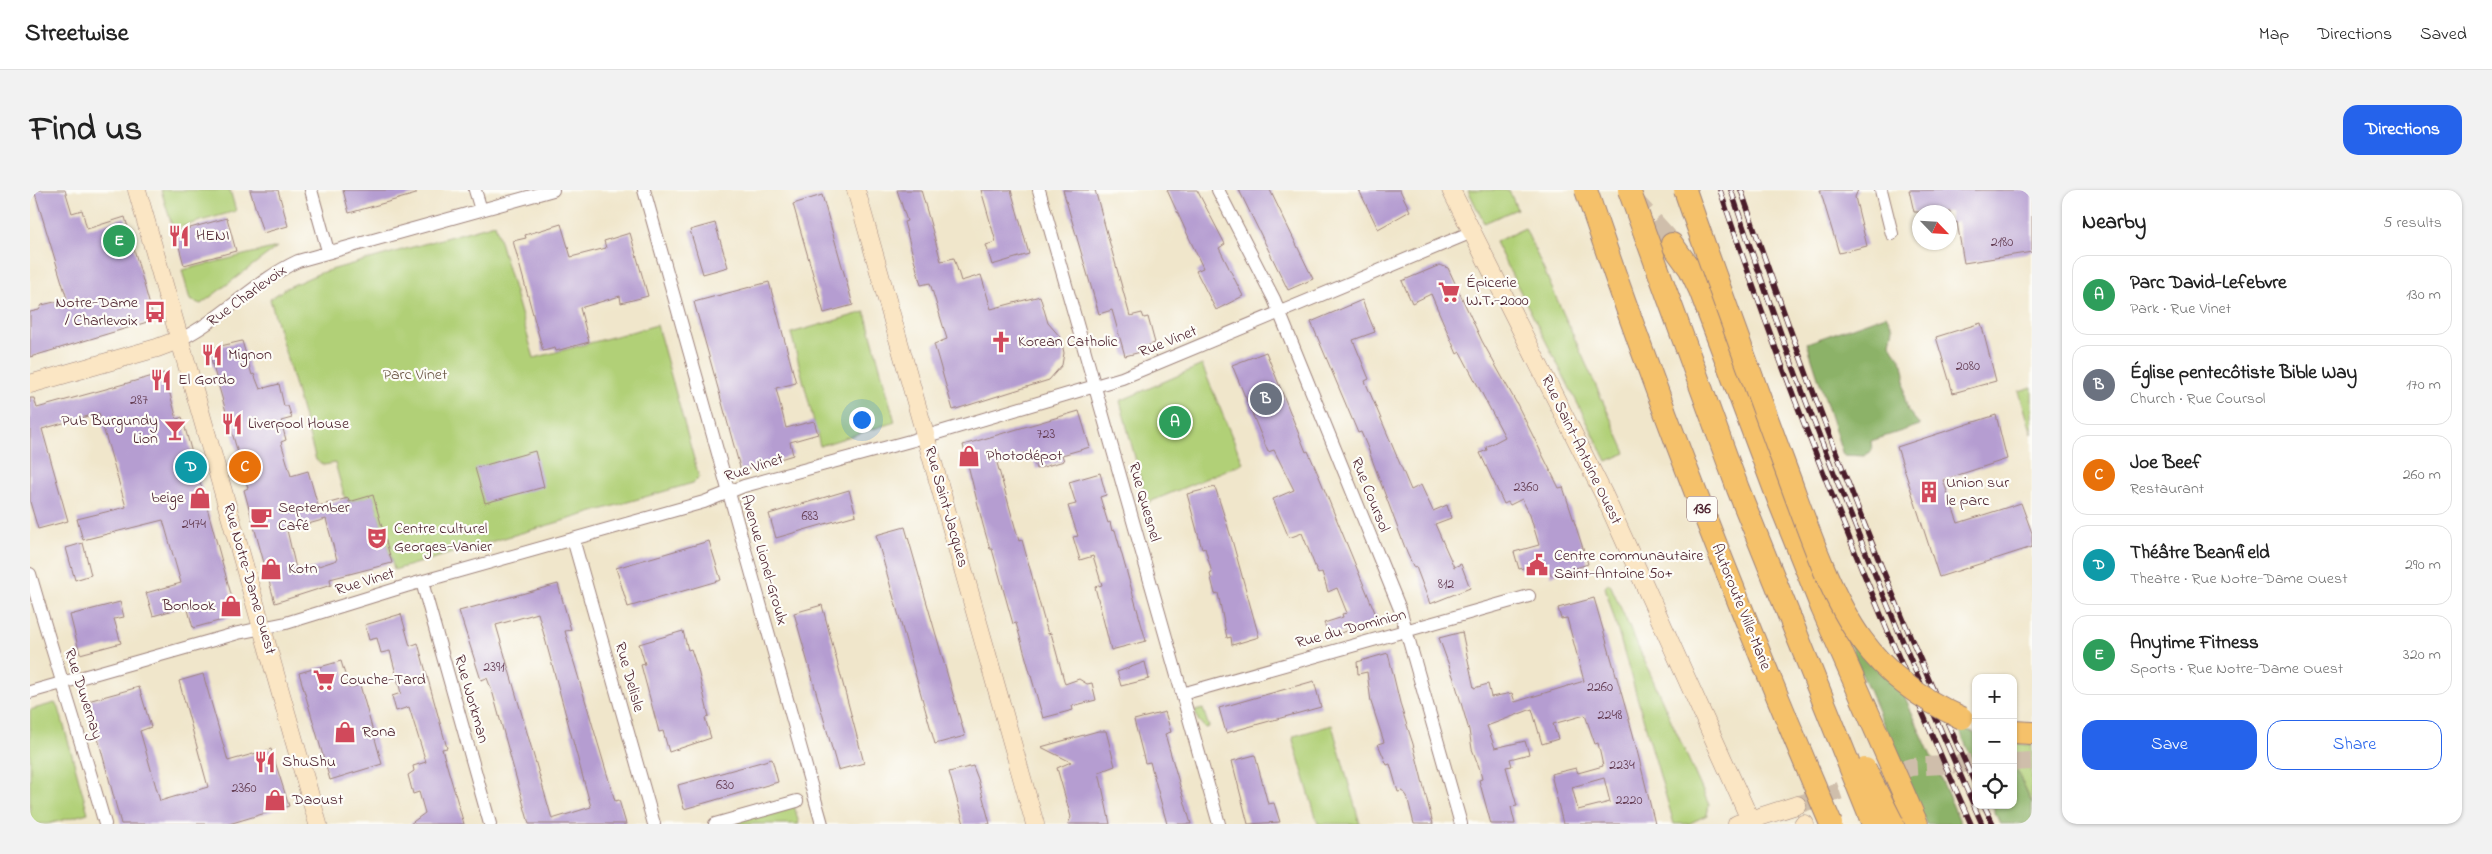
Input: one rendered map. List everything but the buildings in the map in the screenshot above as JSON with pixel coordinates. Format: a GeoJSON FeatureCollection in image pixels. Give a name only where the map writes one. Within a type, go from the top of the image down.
{"type":"FeatureCollection","features":[{"type":"Feature","properties":{"kind":"highway","name":"Autoroute Ville-Marie"},"geometry":{"type":"LineString","coordinates":[[1586,190],[1687,472],[1830,824]]}},
{"type":"Feature","properties":{"kind":"highway","name":"136"},"geometry":{"type":"LineString","coordinates":[[1629,190],[1732,472],[1873,824]]}},
{"type":"Feature","properties":{"kind":"highway"},"geometry":{"type":"LineString","coordinates":[[1684,190],[1795,494],[1840,604],[1862,642],[1886,668],[1924,698],[1969,720]]}},
{"type":"Feature","properties":{"kind":"highway"},"geometry":{"type":"LineString","coordinates":[[1672,244],[1686,262],[1700,290],[1779,501],[1822,608],[1917,824]]}},
{"type":"Feature","properties":{"kind":"highway"},"geometry":{"type":"LineString","coordinates":[[1809,662],[1893,824]]}},
{"type":"Feature","properties":{"kind":"highway"},"geometry":{"type":"LineString","coordinates":[[2017,732],[2032,733]]}},
{"type":"Feature","properties":{"kind":"main road","name":"Rue Notre-Dame Ouest"},"geometry":{"type":"LineString","coordinates":[[137,190],[318,824]]}},
{"type":"Feature","properties":{"kind":"main road","name":"Rue Saint-Jacques"},"geometry":{"type":"LineString","coordinates":[[856,190],[1035,824]]}},
{"type":"Feature","properties":{"kind":"main road","name":"Rue Saint-Antoine Ouest"},"geometry":{"type":"LineString","coordinates":[[1451,190],[1611,510],[1746,822]]}},
{"type":"Feature","properties":{"kind":"main road","name":"Rue Charlevoix"},"geometry":{"type":"LineString","coordinates":[[30,384],[157,348],[180,339]]}},
{"type":"Feature","properties":{"kind":"main road"},"geometry":{"type":"LineString","coordinates":[[1746,822],[1797,805]]}},
{"type":"Feature","properties":{"kind":"street"},"geometry":{"type":"LineString","coordinates":[[311,190],[328,251]]}},
{"type":"Feature","properties":{"kind":"street"},"geometry":{"type":"LineString","coordinates":[[475,190],[481,210]]}},
{"type":"Feature","properties":{"kind":"street","name":"Rue Charlevoix"},"geometry":{"type":"LineString","coordinates":[[180,339],[204,327],[284,268],[305,258],[553,190]]}},
{"type":"Feature","properties":{"kind":"street","name":"Avenue Lionel-Groulx"},"geometry":{"type":"LineString","coordinates":[[644,190],[822,824]]}},
{"type":"Feature","properties":{"kind":"street","name":"Rue Quesnel"},"geometry":{"type":"LineString","coordinates":[[1039,190],[1219,824]]}},
{"type":"Feature","properties":{"kind":"street","name":"Rue Coursol"},"geometry":{"type":"LineString","coordinates":[[1218,190],[1280,314],[1407,630],[1461,824]]}},
{"type":"Feature","properties":{"kind":"street"},"geometry":{"type":"LineString","coordinates":[[1881,190],[1892,234]]}},
{"type":"Feature","properties":{"kind":"street","name":"Rue Vinet"},"geometry":{"type":"LineString","coordinates":[[30,692],[238,633],[263,628],[573,539],[728,493],[744,486],[1095,387],[1122,378],[1280,314],[1472,232]]}},
{"type":"Feature","properties":{"kind":"street","name":"Rue Delisle"},"geometry":{"type":"LineString","coordinates":[[573,539],[654,824]]}},
{"type":"Feature","properties":{"kind":"street","name":"Rue Duvernay"},"geometry":{"type":"LineString","coordinates":[[30,574],[105,824]]}},
{"type":"Feature","properties":{"kind":"street","name":"Rue Workman"},"geometry":{"type":"LineString","coordinates":[[422,582],[490,824]]}},
{"type":"Feature","properties":{"kind":"street","name":"Rue du Dominion"},"geometry":{"type":"LineString","coordinates":[[1182,694],[1529,596]]}},
{"type":"Feature","properties":{"kind":"street"},"geometry":{"type":"LineString","coordinates":[[715,824],[797,800]]}},
{"type":"Feature","properties":{"kind":"green space"},"geometry":{"type":"Polygon","coordinates":[[[161,190],[230,190],[236,211],[173,229],[161,190]]]}},
{"type":"Feature","properties":{"kind":"green space"},"geometry":{"type":"Polygon","coordinates":[[[1468,190],[1509,190],[1517,209],[1484,223],[1468,190]]]}},
{"type":"Feature","properties":{"kind":"green space","name":"Parc Vinet"},"geometry":{"type":"Polygon","coordinates":[[[495,224],[534,358],[657,325],[699,477],[693,483],[394,570],[373,496],[349,502],[348,498],[345,499],[335,463],[324,465],[316,460],[270,299],[286,288],[320,273],[495,224]]]}},
{"type":"Feature","properties":{"kind":"green space"},"geometry":{"type":"Polygon","coordinates":[[[1525,228],[1626,453],[1607,461],[1495,242],[1525,228]]]}},
{"type":"Feature","properties":{"kind":"green space"},"geometry":{"type":"Polygon","coordinates":[[[277,247],[201,304],[190,300],[182,270],[277,247]]]}},
{"type":"Feature","properties":{"kind":"green space"},"geometry":{"type":"Polygon","coordinates":[[[865,312],[895,422],[820,446],[791,333],[865,312]]]}},
{"type":"Feature","properties":{"kind":"green space"},"geometry":{"type":"Polygon","coordinates":[[[1886,315],[1893,328],[1890,343],[1903,364],[1905,374],[1904,395],[1908,411],[1920,425],[1871,441],[1872,451],[1864,456],[1843,455],[1807,343],[1886,315]]]}},
{"type":"Feature","properties":{"kind":"green space"},"geometry":{"type":"Polygon","coordinates":[[[1202,365],[1243,463],[1147,503],[1120,401],[1202,365]]]}},
{"type":"Feature","properties":{"kind":"green space"},"geometry":{"type":"Polygon","coordinates":[[[2032,387],[2032,434],[2019,391],[2032,387]]]}},
{"type":"Feature","properties":{"kind":"green space"},"geometry":{"type":"Polygon","coordinates":[[[1610,584],[1709,805],[1707,815],[1688,824],[1674,824],[1605,587],[1610,584]]]}},
{"type":"Feature","properties":{"kind":"green space"},"geometry":{"type":"Polygon","coordinates":[[[1843,629],[1905,697],[1961,824],[1926,824],[1843,629]]]}},
{"type":"Feature","properties":{"kind":"green space"},"geometry":{"type":"Polygon","coordinates":[[[55,703],[59,708],[88,813],[48,824],[30,824],[30,710],[55,703]]]}},
{"type":"Feature","properties":{"kind":"green space"},"geometry":{"type":"Polygon","coordinates":[[[1203,709],[1209,727],[1205,728],[1198,720],[1195,711],[1203,709]]]}},
{"type":"Feature","properties":{"kind":"green space"},"geometry":{"type":"Polygon","coordinates":[[[1332,725],[1360,824],[1318,824],[1293,740],[1294,736],[1332,725]]]}},
{"type":"Feature","properties":{"kind":"green space"},"geometry":{"type":"Polygon","coordinates":[[[1958,727],[1972,732],[1972,759],[1958,727]]]}},
{"type":"Feature","properties":{"kind":"green space"},"geometry":{"type":"Polygon","coordinates":[[[2017,744],[2032,745],[2032,804],[2017,771],[2017,744]]]}},
{"type":"Feature","properties":{"kind":"green space"},"geometry":{"type":"Polygon","coordinates":[[[2017,771],[2032,804],[2032,824],[2000,824],[1994,809],[2017,809],[2017,771]]]}},
{"type":"Feature","properties":{"kind":"green space"},"geometry":{"type":"Polygon","coordinates":[[[794,805],[799,824],[726,824],[794,805]]]}},
{"type":"Feature","properties":{"kind":"tunnel"},"geometry":{"type":"LineString","coordinates":[[1630,198],[1672,244]]}},
{"type":"Feature","properties":{"kind":"tunnel"},"geometry":{"type":"LineString","coordinates":[[2017,762],[2032,761]]}},
{"type":"Feature","properties":{"kind":"tunnel"},"geometry":{"type":"LineString","coordinates":[[1797,805],[1911,767],[1972,763]]}},
{"type":"Feature","properties":{"kind":"railway"},"geometry":{"type":"LineString","coordinates":[[1720,190],[1777,351],[1838,510],[1903,668],[1971,824]]}},
{"type":"Feature","properties":{"kind":"railway"},"geometry":{"type":"LineString","coordinates":[[1731,190],[1758,271],[1817,431],[1914,668],[1982,824]]}},
{"type":"Feature","properties":{"kind":"railway"},"geometry":{"type":"LineString","coordinates":[[1741,190],[1794,341],[1851,491],[1911,639],[1972,777]]}},
{"type":"Feature","properties":{"kind":"railway"},"geometry":{"type":"LineString","coordinates":[[1986,809],[1993,824]]}},
{"type":"Feature","properties":{"kind":"place","name":"HENI"},"geometry":{"type":"Point","coordinates":[179,236]}},
{"type":"Feature","properties":{"kind":"place","name":"Anytime Fitness"},"geometry":{"type":"Point","coordinates":[119,241]}},
{"type":"Feature","properties":{"kind":"place","name":"Épicerie W.T.-2000"},"geometry":{"type":"Point","coordinates":[1449,292]}},
{"type":"Feature","properties":{"kind":"place","name":"Notre-Dame / Charlevoix"},"geometry":{"type":"Point","coordinates":[155,312]}},
{"type":"Feature","properties":{"kind":"place","name":"Korean Catholic"},"geometry":{"type":"Point","coordinates":[1001,342]}},
{"type":"Feature","properties":{"kind":"place","name":"Mignon"},"geometry":{"type":"Point","coordinates":[212,355]}},
{"type":"Feature","properties":{"kind":"place","name":"El Gordo"},"geometry":{"type":"Point","coordinates":[161,380]}},
{"type":"Feature","properties":{"kind":"place","name":"Église pentecôtiste Bible Way"},"geometry":{"type":"Point","coordinates":[1266,399]}},
{"type":"Feature","properties":{"kind":"place","name":"Parc David-Lefebvre"},"geometry":{"type":"Point","coordinates":[1175,422]}},
{"type":"Feature","properties":{"kind":"place","name":"Liverpool House"},"geometry":{"type":"Point","coordinates":[232,424]}},
{"type":"Feature","properties":{"kind":"place","name":"Pub Burgundy Lion"},"geometry":{"type":"Point","coordinates":[175,430]}},
{"type":"Feature","properties":{"kind":"place","name":"Photodépot"},"geometry":{"type":"Point","coordinates":[969,456]}},
{"type":"Feature","properties":{"kind":"place","name":"Théâtre Beanfield"},"geometry":{"type":"Point","coordinates":[191,467]}},
{"type":"Feature","properties":{"kind":"place","name":"Joe Beef"},"geometry":{"type":"Point","coordinates":[245,467]}},
{"type":"Feature","properties":{"kind":"place","name":"Union sur le parc"},"geometry":{"type":"Point","coordinates":[1929,492]}},
{"type":"Feature","properties":{"kind":"place","name":"beige"},"geometry":{"type":"Point","coordinates":[200,498]}},
{"type":"Feature","properties":{"kind":"place","name":"September Café"},"geometry":{"type":"Point","coordinates":[261,517]}},
{"type":"Feature","properties":{"kind":"place","name":"Centre culturel Georges-Vanier"},"geometry":{"type":"Point","coordinates":[377,538]}},
{"type":"Feature","properties":{"kind":"place","name":"Centre communautaire Saint-Antoine 50+"},"geometry":{"type":"Point","coordinates":[1537,565]}},
{"type":"Feature","properties":{"kind":"place","name":"Kotn"},"geometry":{"type":"Point","coordinates":[271,569]}},
{"type":"Feature","properties":{"kind":"place","name":"Bonlook"},"geometry":{"type":"Point","coordinates":[231,606]}},
{"type":"Feature","properties":{"kind":"place","name":"Couche-Tard"},"geometry":{"type":"Point","coordinates":[324,680]}},
{"type":"Feature","properties":{"kind":"place","name":"Rona"},"geometry":{"type":"Point","coordinates":[345,732]}},
{"type":"Feature","properties":{"kind":"place","name":"ShuShu"},"geometry":{"type":"Point","coordinates":[265,762]}},
{"type":"Feature","properties":{"kind":"place","name":"Daoust"},"geometry":{"type":"Point","coordinates":[275,800]}}]}
